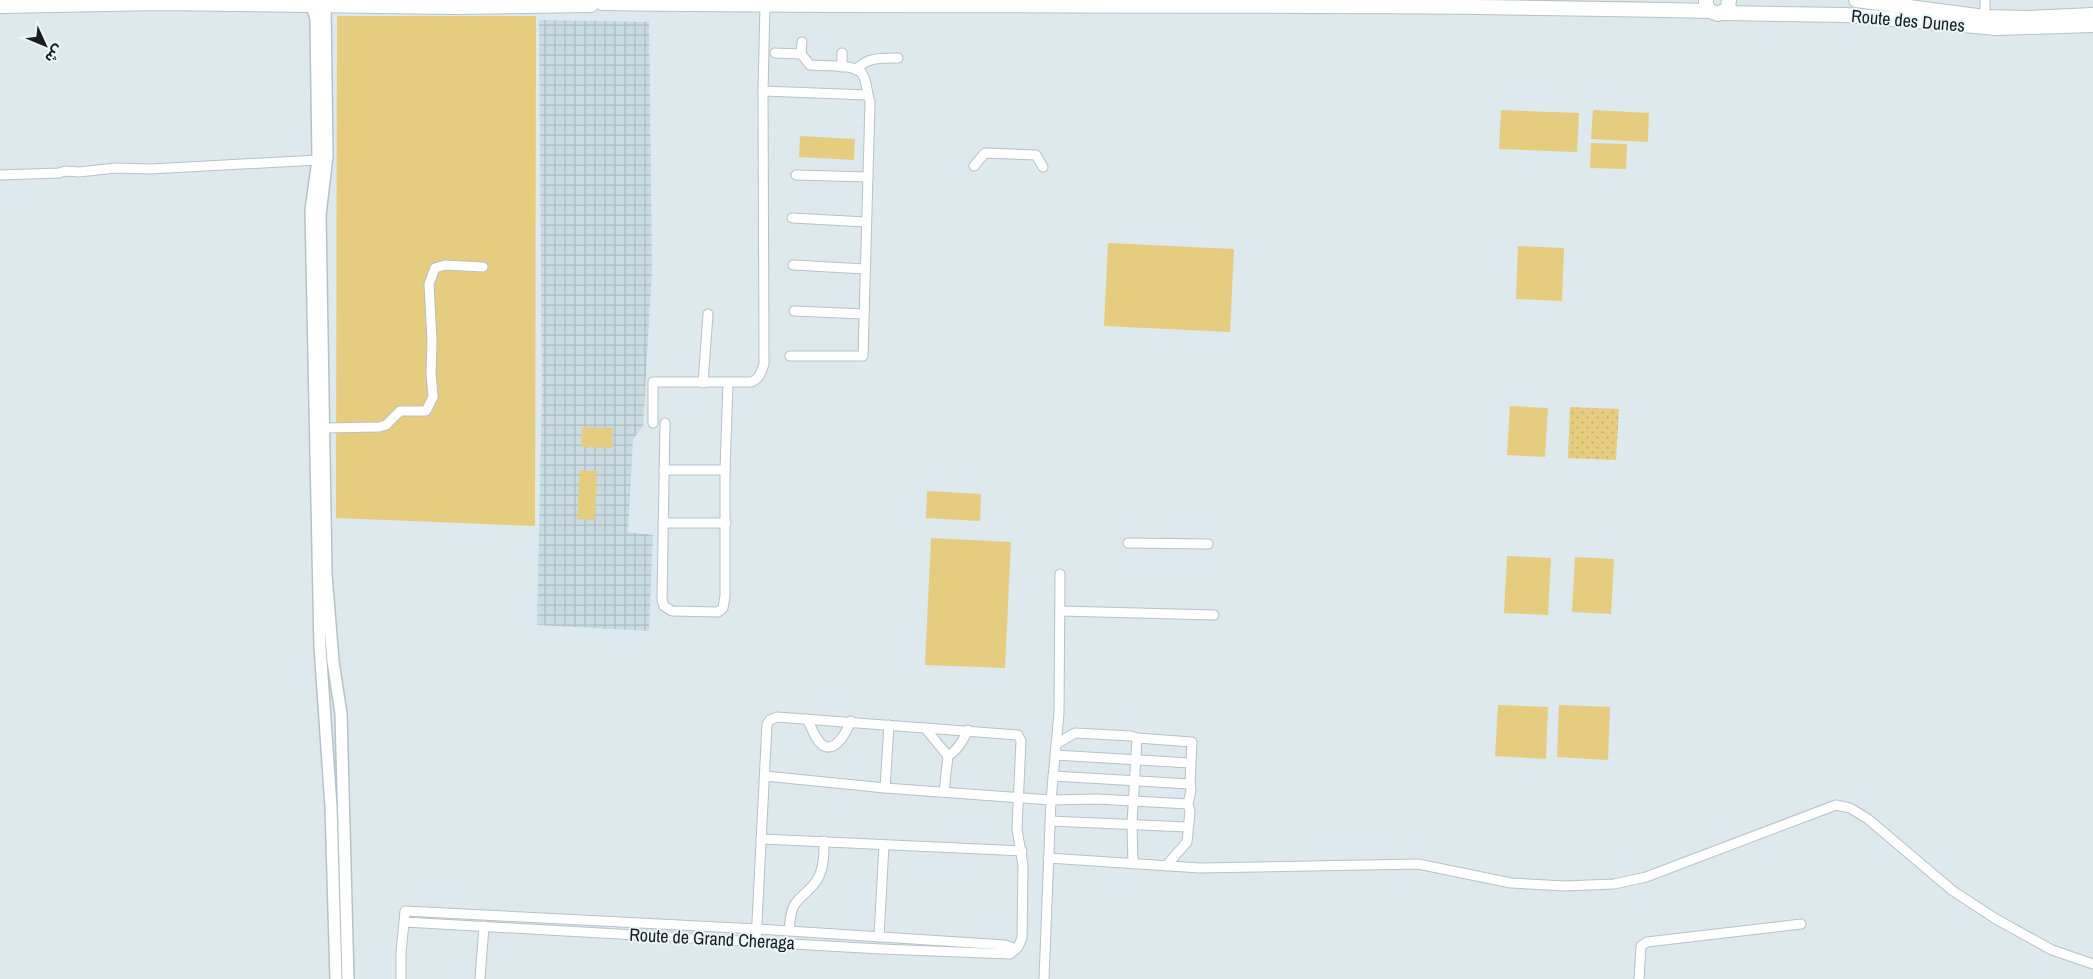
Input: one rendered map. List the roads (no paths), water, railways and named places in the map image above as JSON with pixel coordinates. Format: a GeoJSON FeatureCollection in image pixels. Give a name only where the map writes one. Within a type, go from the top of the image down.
{"type":"FeatureCollection","features":[{"type":"Feature","properties":{"kind":"main road"},"geometry":{"type":"LineString","coordinates":[[1713,8],[1728,9],[1729,0]]}},
{"type":"Feature","properties":{"kind":"main road","name":"Route des Dunes"},"geometry":{"type":"LineString","coordinates":[[1861,0],[1985,16],[2027,18],[2093,15]]}},
{"type":"Feature","properties":{"kind":"main road","name":"Route des Dunes"},"geometry":{"type":"LineString","coordinates":[[0,6],[161,3],[318,6],[595,2],[765,5],[836,3],[1541,4],[1713,8],[1846,15],[1997,28],[2093,25]]}},
{"type":"Feature","properties":{"kind":"street"},"geometry":{"type":"LineString","coordinates":[[1985,16],[1986,0]]}},
{"type":"Feature","properties":{"kind":"street"},"geometry":{"type":"LineString","coordinates":[[654,423],[653,382],[728,383],[756,380],[761,374],[764,364],[763,91],[765,5]]}},
{"type":"Feature","properties":{"kind":"street"},"geometry":{"type":"LineString","coordinates":[[318,6],[316,19],[318,160],[311,210],[321,659],[331,806],[336,979]]}},
{"type":"Feature","properties":{"kind":"street"},"geometry":{"type":"LineString","coordinates":[[318,6],[327,156],[320,215],[326,574],[333,661],[341,714],[348,979]]}},
{"type":"Feature","properties":{"kind":"street"},"geometry":{"type":"LineString","coordinates":[[790,356],[862,356],[864,314],[870,102],[866,84],[860,72],[856,70],[810,65],[801,54],[802,42]]}},
{"type":"Feature","properties":{"kind":"street"},"geometry":{"type":"LineString","coordinates":[[775,53],[801,54]]}},
{"type":"Feature","properties":{"kind":"street"},"geometry":{"type":"LineString","coordinates":[[842,53],[842,67]]}},
{"type":"Feature","properties":{"kind":"street"},"geometry":{"type":"LineString","coordinates":[[856,70],[861,63],[870,60],[898,58]]}},
{"type":"Feature","properties":{"kind":"street"},"geometry":{"type":"LineString","coordinates":[[763,91],[868,95]]}},
{"type":"Feature","properties":{"kind":"street"},"geometry":{"type":"LineString","coordinates":[[974,166],[984,153],[1036,155],[1043,168]]}},
{"type":"Feature","properties":{"kind":"street"},"geometry":{"type":"LineString","coordinates":[[0,175],[59,173],[65,170],[79,172],[116,168],[150,169],[318,160]]}},
{"type":"Feature","properties":{"kind":"street"},"geometry":{"type":"LineString","coordinates":[[796,175],[868,177]]}},
{"type":"Feature","properties":{"kind":"street"},"geometry":{"type":"LineString","coordinates":[[792,218],[866,222]]}},
{"type":"Feature","properties":{"kind":"street"},"geometry":{"type":"LineString","coordinates":[[325,428],[380,428],[386,425],[400,411],[426,411],[433,397],[429,284],[435,268],[444,265],[483,267]]}},
{"type":"Feature","properties":{"kind":"street"},"geometry":{"type":"LineString","coordinates":[[793,265],[865,269]]}},
{"type":"Feature","properties":{"kind":"street"},"geometry":{"type":"LineString","coordinates":[[794,311],[864,314]]}},
{"type":"Feature","properties":{"kind":"street"},"geometry":{"type":"LineString","coordinates":[[703,383],[708,314]]}},
{"type":"Feature","properties":{"kind":"street"},"geometry":{"type":"LineString","coordinates":[[665,423],[662,600],[664,606],[672,611],[718,612],[723,608],[725,602],[728,383]]}},
{"type":"Feature","properties":{"kind":"street"},"geometry":{"type":"LineString","coordinates":[[664,470],[726,470]]}},
{"type":"Feature","properties":{"kind":"street"},"geometry":{"type":"LineString","coordinates":[[663,522],[726,523]]}},
{"type":"Feature","properties":{"kind":"street"},"geometry":{"type":"LineString","coordinates":[[1128,543],[1208,544]]}},
{"type":"Feature","properties":{"kind":"street"},"geometry":{"type":"LineString","coordinates":[[1044,979],[1051,800],[1059,713],[1060,574]]}},
{"type":"Feature","properties":{"kind":"street"},"geometry":{"type":"LineString","coordinates":[[1060,611],[1214,616]]}},
{"type":"Feature","properties":{"kind":"street"},"geometry":{"type":"LineString","coordinates":[[401,979],[401,953],[405,911],[756,929],[789,931],[1005,945],[1016,949],[1022,938],[1022,851],[1017,829],[1021,741],[1018,734],[889,726],[851,721],[774,718],[768,722],[766,776],[761,839],[756,929],[756,942]]}},
{"type":"Feature","properties":{"kind":"street"},"geometry":{"type":"LineString","coordinates":[[807,719],[819,741],[824,746],[829,746],[841,739],[851,721]]}},
{"type":"Feature","properties":{"kind":"street"},"geometry":{"type":"LineString","coordinates":[[885,788],[889,726]]}},
{"type":"Feature","properties":{"kind":"street"},"geometry":{"type":"LineString","coordinates":[[925,728],[948,756],[944,792]]}},
{"type":"Feature","properties":{"kind":"street"},"geometry":{"type":"LineString","coordinates":[[948,756],[953,753],[963,740],[968,730]]}},
{"type":"Feature","properties":{"kind":"street"},"geometry":{"type":"LineString","coordinates":[[1056,744],[1075,733],[1192,742],[1190,763],[1191,790],[1188,804],[1190,811],[1186,845],[1166,866]]}},
{"type":"Feature","properties":{"kind":"street"},"geometry":{"type":"LineString","coordinates":[[1133,864],[1132,824],[1137,738]]}},
{"type":"Feature","properties":{"kind":"street"},"geometry":{"type":"LineString","coordinates":[[1055,755],[1190,763]]}},
{"type":"Feature","properties":{"kind":"street"},"geometry":{"type":"LineString","coordinates":[[766,776],[885,788],[1051,800],[1074,799],[1188,804]]}},
{"type":"Feature","properties":{"kind":"street"},"geometry":{"type":"LineString","coordinates":[[1053,776],[1190,784]]}},
{"type":"Feature","properties":{"kind":"street"},"geometry":{"type":"LineString","coordinates":[[1048,858],[1200,868],[1418,864],[1511,883],[1564,886],[1614,884],[1646,877],[1836,805],[1850,808],[1868,820],[1953,891],[1996,920],[2052,950],[2093,964]]}},
{"type":"Feature","properties":{"kind":"street"},"geometry":{"type":"LineString","coordinates":[[1050,821],[1187,827]]}},
{"type":"Feature","properties":{"kind":"street"},"geometry":{"type":"LineString","coordinates":[[761,839],[1022,851]]}},
{"type":"Feature","properties":{"kind":"street"},"geometry":{"type":"LineString","coordinates":[[789,931],[794,907],[814,885],[823,866],[824,841]]}},
{"type":"Feature","properties":{"kind":"street"},"geometry":{"type":"LineString","coordinates":[[879,937],[884,845]]}},
{"type":"Feature","properties":{"kind":"street","name":"Route de Grand Cheraga"},"geometry":{"type":"LineString","coordinates":[[405,922],[1008,955],[1016,949]]}},
{"type":"Feature","properties":{"kind":"street"},"geometry":{"type":"LineString","coordinates":[[1639,979],[1641,946],[1647,942],[1800,924]]}},
{"type":"Feature","properties":{"kind":"street"},"geometry":{"type":"LineString","coordinates":[[480,979],[484,926]]}}]}
